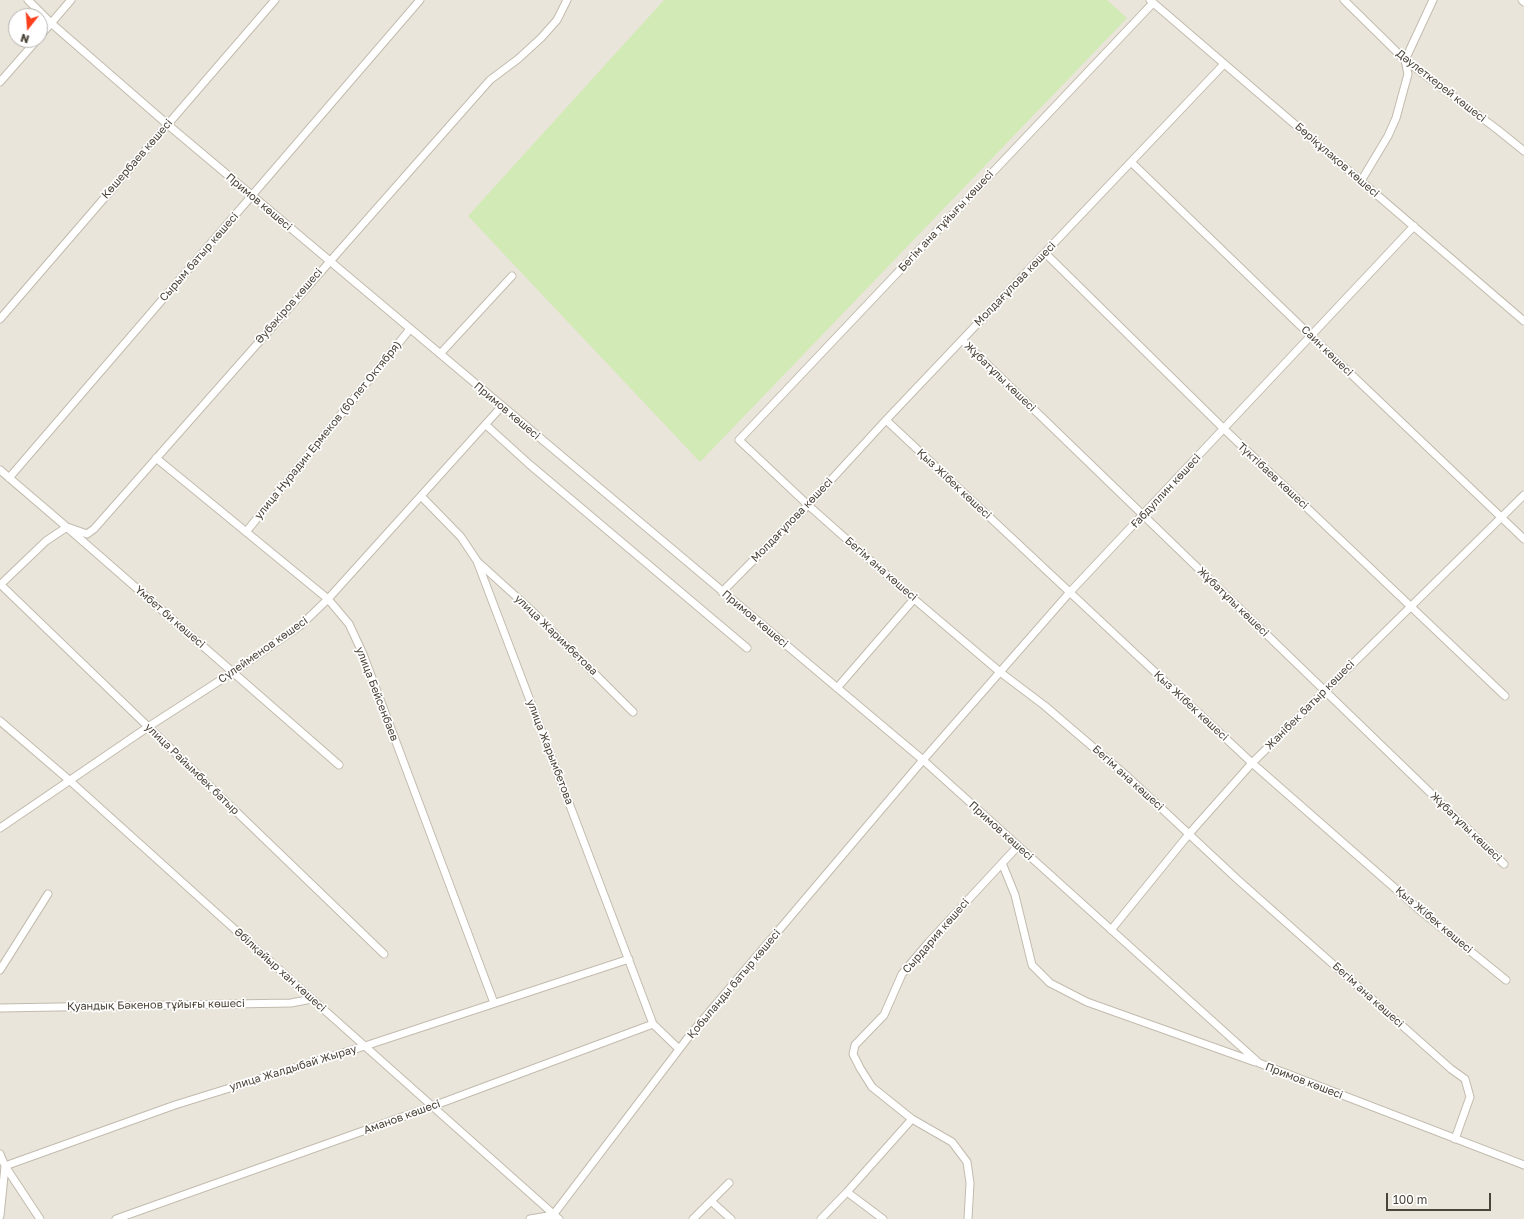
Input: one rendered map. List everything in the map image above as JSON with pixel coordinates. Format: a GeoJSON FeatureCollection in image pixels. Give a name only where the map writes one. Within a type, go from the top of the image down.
{"type":"FeatureCollection","features":[{"type":"Feature","properties":{"kind":"street","name":"Примов көшесі"},"geometry":{"type":"LineString","coordinates":[[28,0],[51,23],[167,124],[923,760],[1259,1063],[1524,1165]]}},
{"type":"Feature","properties":{"kind":"street"},"geometry":{"type":"LineString","coordinates":[[48,27],[72,0]]}},
{"type":"Feature","properties":{"kind":"street","name":"Көшербаев көшесі"},"geometry":{"type":"LineString","coordinates":[[0,319],[275,0]]}},
{"type":"Feature","properties":{"kind":"street","name":"Сырым батыр көшесі"},"geometry":{"type":"LineString","coordinates":[[9,478],[420,0]]}},
{"type":"Feature","properties":{"kind":"street","name":"Әубәкіров көшесі"},"geometry":{"type":"LineString","coordinates":[[67,527],[87,534],[94,529],[490,80],[518,60],[541,38],[557,20],[567,0]]}},
{"type":"Feature","properties":{"kind":"street","name":"Дәулеткерей көшесі"},"geometry":{"type":"LineString","coordinates":[[1344,0],[1405,60],[1524,151]]}},
{"type":"Feature","properties":{"kind":"street"},"geometry":{"type":"LineString","coordinates":[[1361,181],[1388,136],[1396,118],[1408,74],[1405,60],[1433,0]]}},
{"type":"Feature","properties":{"kind":"street","name":"Бөріқұлақов көшесі"},"geometry":{"type":"LineString","coordinates":[[1151,1],[1524,321]]}},
{"type":"Feature","properties":{"kind":"street","name":"Бегім ана тұйығы көшесі"},"geometry":{"type":"LineString","coordinates":[[739,440],[1151,1]]}},
{"type":"Feature","properties":{"kind":"street"},"geometry":{"type":"LineString","coordinates":[[0,82],[30,48]]}},
{"type":"Feature","properties":{"kind":"street","name":"Молдағұлова көшесі"},"geometry":{"type":"LineString","coordinates":[[722,592],[808,505],[886,420],[1224,64]]}},
{"type":"Feature","properties":{"kind":"street","name":"Саин көшесі"},"geometry":{"type":"LineString","coordinates":[[1131,162],[1524,539]]}},
{"type":"Feature","properties":{"kind":"street","name":"Ғабдуллин көшесі"},"geometry":{"type":"LineString","coordinates":[[923,760],[1070,592],[1414,226]]}},
{"type":"Feature","properties":{"kind":"street","name":"Түктібаев көшесі"},"geometry":{"type":"LineString","coordinates":[[1045,252],[1224,429],[1505,696]]}},
{"type":"Feature","properties":{"kind":"street"},"geometry":{"type":"LineString","coordinates":[[440,354],[512,276]]}},
{"type":"Feature","properties":{"kind":"street","name":"улица Нурадин Ермеков (60 лет Октября)"},"geometry":{"type":"LineString","coordinates":[[246,532],[410,329]]}},
{"type":"Feature","properties":{"kind":"street","name":"Жұбатұлы көшесі"},"geometry":{"type":"LineString","coordinates":[[962,340],[1504,864]]}},
{"type":"Feature","properties":{"kind":"street","name":"Сүлейменов көшесі"},"geometry":{"type":"LineString","coordinates":[[0,828],[69,780],[302,625],[328,599],[502,406]]}},
{"type":"Feature","properties":{"kind":"street","name":"Қыз Жібек көшесі"},"geometry":{"type":"LineString","coordinates":[[886,420],[1252,763],[1422,912],[1506,980]]}},
{"type":"Feature","properties":{"kind":"street"},"geometry":{"type":"LineString","coordinates":[[486,425],[529,464],[747,648]]}},
{"type":"Feature","properties":{"kind":"street","name":"Бегім ана көшесі"},"geometry":{"type":"LineString","coordinates":[[739,440],[808,505],[914,599],[1000,672],[1051,711],[1129,778],[1243,884],[1451,1069],[1465,1079],[1470,1097],[1454,1139]]}},
{"type":"Feature","properties":{"kind":"street","name":"улица Бейсенбаев"},"geometry":{"type":"LineString","coordinates":[[156,458],[328,599],[349,624],[363,654],[494,1003]]}},
{"type":"Feature","properties":{"kind":"street","name":"Үмбет би көшесі"},"geometry":{"type":"LineString","coordinates":[[0,470],[340,765]]}},
{"type":"Feature","properties":{"kind":"street","name":"Жанібек батыр көшесі"},"geometry":{"type":"LineString","coordinates":[[1111,930],[1189,834],[1252,763],[1524,495]]}},
{"type":"Feature","properties":{"kind":"street","name":"улица Жарымбетова"},"geometry":{"type":"LineString","coordinates":[[421,496],[461,537],[477,561],[653,1024]]}},
{"type":"Feature","properties":{"kind":"street"},"geometry":{"type":"LineString","coordinates":[[0,584],[46,540],[67,527]]}},
{"type":"Feature","properties":{"kind":"street","name":"улица Жаримбетова"},"geometry":{"type":"LineString","coordinates":[[477,561],[531,610],[633,712]]}},
{"type":"Feature","properties":{"kind":"street","name":"улица Райымбек батыр"},"geometry":{"type":"LineString","coordinates":[[0,584],[384,954]]}},
{"type":"Feature","properties":{"kind":"street"},"geometry":{"type":"LineString","coordinates":[[837,688],[914,599]]}},
{"type":"Feature","properties":{"kind":"street","name":"Әбілқайыр хан көшесі"},"geometry":{"type":"LineString","coordinates":[[0,722],[69,780],[364,1046],[433,1106],[554,1218]]}},
{"type":"Feature","properties":{"kind":"street","name":"Қобыланды батыр көшесі"},"geometry":{"type":"LineString","coordinates":[[554,1218],[679,1049],[923,760]]}},
{"type":"Feature","properties":{"kind":"street","name":"Сырдария көшесі"},"geometry":{"type":"LineString","coordinates":[[912,1119],[872,1087],[853,1054],[855,1045],[884,1015],[902,974],[928,942],[1018,846]]}},
{"type":"Feature","properties":{"kind":"street"},"geometry":{"type":"LineString","coordinates":[[1002,863],[1015,895],[1032,965],[1050,983],[1088,1002],[1259,1063]]}},
{"type":"Feature","properties":{"kind":"street"},"geometry":{"type":"LineString","coordinates":[[0,970],[48,894]]}},
{"type":"Feature","properties":{"kind":"street","name":"улица Жалдыбай Жырау"},"geometry":{"type":"LineString","coordinates":[[6,1166],[175,1105],[364,1046],[629,959]]}},
{"type":"Feature","properties":{"kind":"street","name":"Қуандық Бәкенов тұйығы көшесі"},"geometry":{"type":"LineString","coordinates":[[0,1008],[291,1003],[312,999]]}},
{"type":"Feature","properties":{"kind":"street"},"geometry":{"type":"LineString","coordinates":[[653,1024],[679,1049]]}},
{"type":"Feature","properties":{"kind":"street","name":"Аманов көшесі"},"geometry":{"type":"LineString","coordinates":[[116,1219],[433,1106],[653,1024]]}},
{"type":"Feature","properties":{"kind":"street"},"geometry":{"type":"LineString","coordinates":[[821,1219],[912,1119],[952,1142],[967,1162],[970,1183],[968,1219]]}},
{"type":"Feature","properties":{"kind":"street"},"geometry":{"type":"LineString","coordinates":[[0,1154],[40,1219]]}},
{"type":"Feature","properties":{"kind":"street"},"geometry":{"type":"LineString","coordinates":[[0,1216],[6,1166]]}},
{"type":"Feature","properties":{"kind":"street"},"geometry":{"type":"LineString","coordinates":[[693,1219],[729,1183]]}},
{"type":"Feature","properties":{"kind":"street"},"geometry":{"type":"LineString","coordinates":[[847,1192],[883,1219]]}},
{"type":"Feature","properties":{"kind":"street"},"geometry":{"type":"LineString","coordinates":[[711,1201],[731,1219]]}},
{"type":"Feature","properties":{"kind":"street"},"geometry":{"type":"LineString","coordinates":[[530,1219],[554,1218]]}},
{"type":"Feature","properties":{"kind":"shaded area"},"geometry":{"type":"Polygon","coordinates":[[[0,0],[1524,0],[1524,1219],[0,1219],[0,0]]]}},
{"type":"Feature","properties":{"kind":"green space"},"geometry":{"type":"Polygon","coordinates":[[[664,0],[1107,0],[1127,18],[700,462],[468,216],[664,0]]]}}]}
